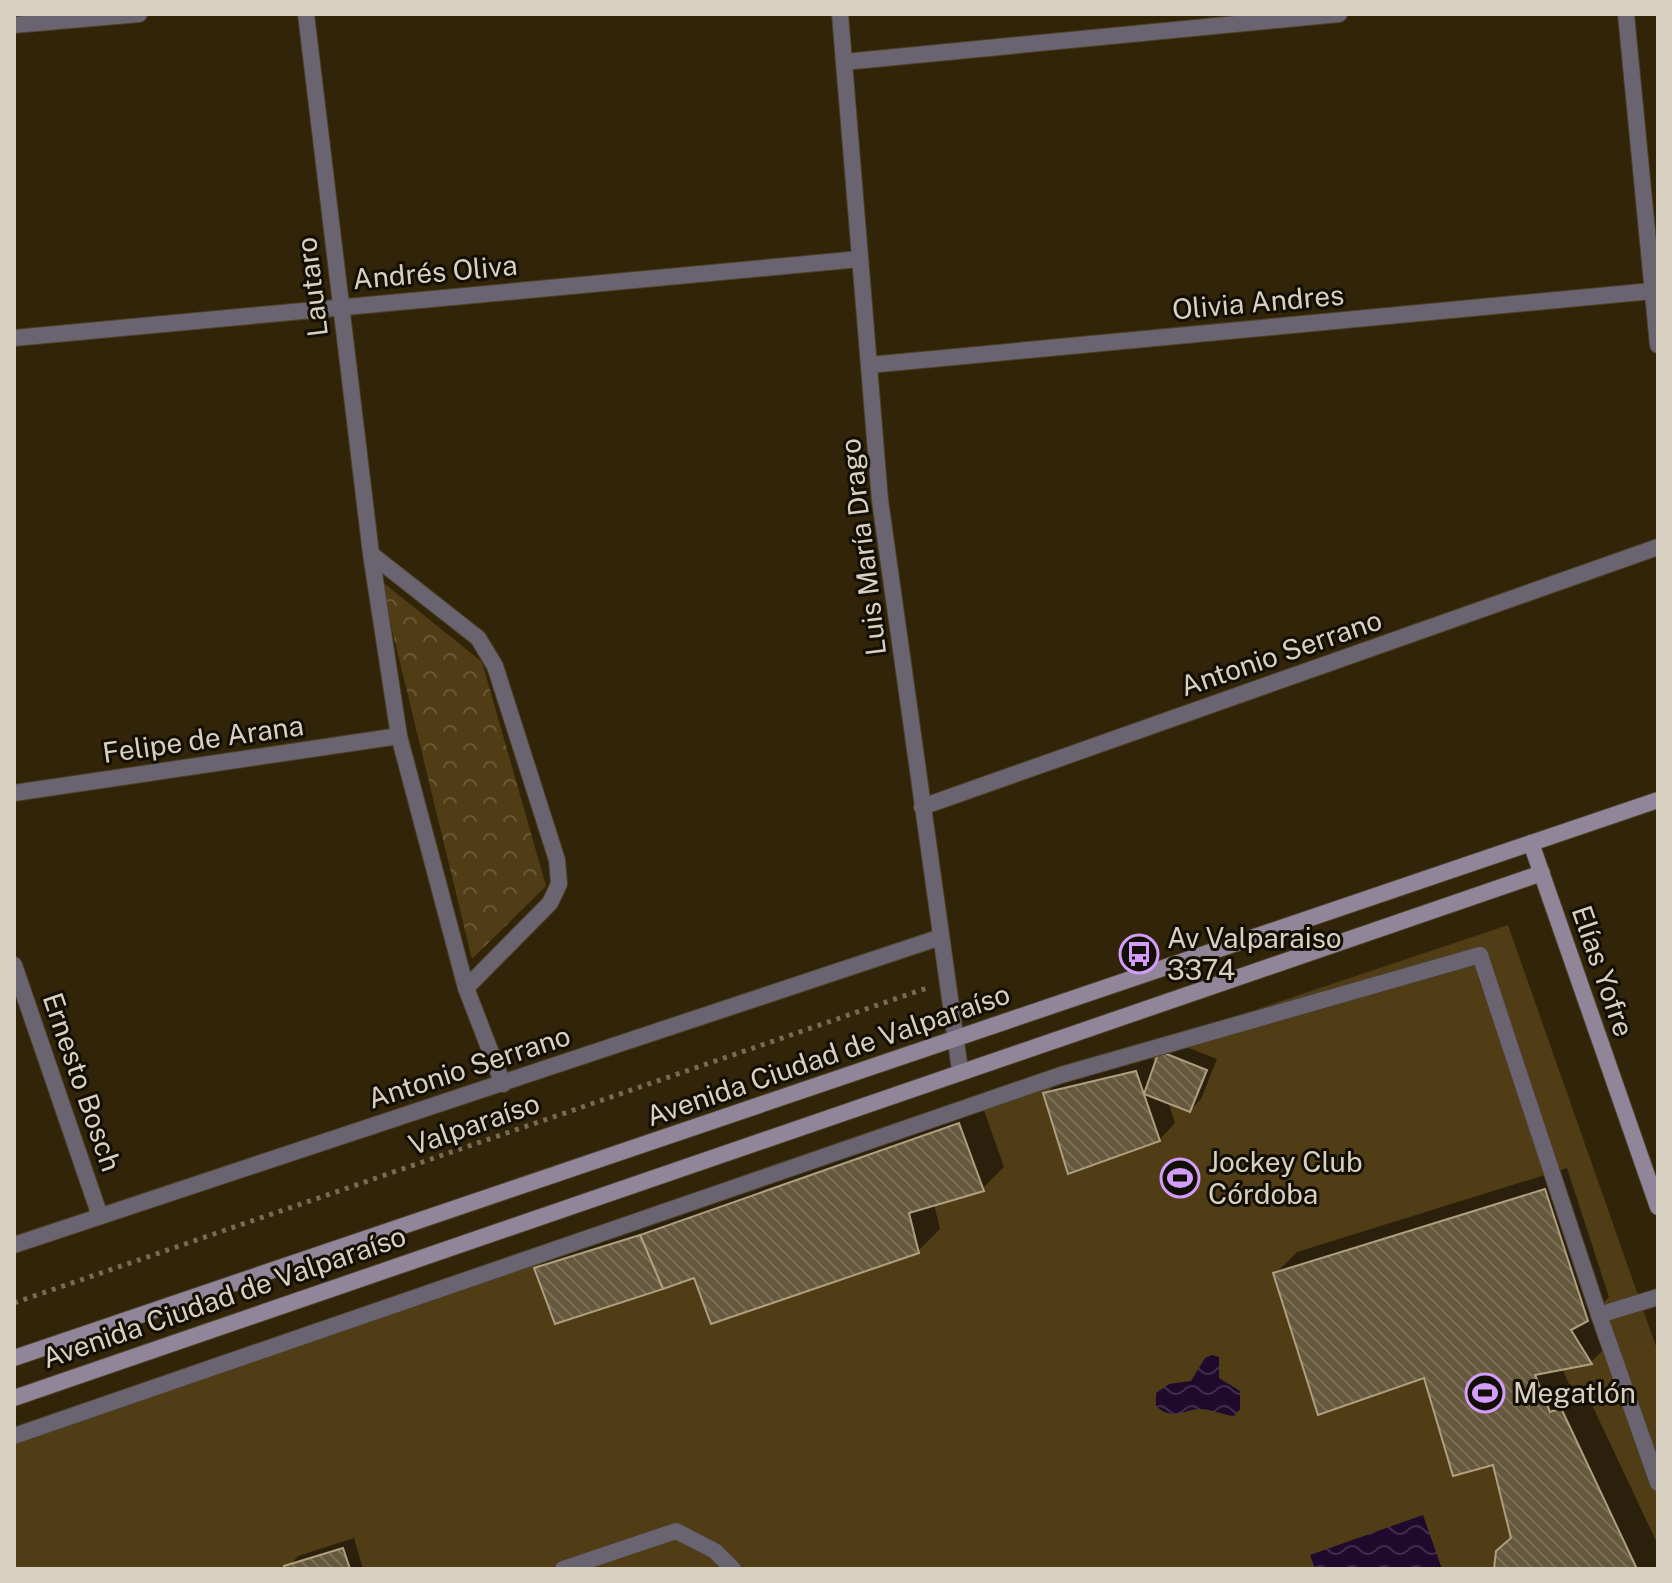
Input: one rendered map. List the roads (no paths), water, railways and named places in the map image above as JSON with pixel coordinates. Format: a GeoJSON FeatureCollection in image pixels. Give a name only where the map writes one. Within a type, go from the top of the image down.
{"type":"FeatureCollection","features":[{"type":"Feature","properties":{"kind":"main road","name":"Avenida Ciudad de Valparaíso"},"geometry":{"type":"LineString","coordinates":[[14,1358],[1658,800]]}},
{"type":"Feature","properties":{"kind":"main road","name":"Elías Yofre"},"geometry":{"type":"LineString","coordinates":[[1531,843],[1658,1207]]}},
{"type":"Feature","properties":{"kind":"main road","name":"Avenida Ciudad de Valparaíso"},"geometry":{"type":"LineString","coordinates":[[14,1398],[960,1070],[1542,873]]}},
{"type":"Feature","properties":{"kind":"street"},"geometry":{"type":"LineString","coordinates":[[14,25],[139,14]]}},
{"type":"Feature","properties":{"kind":"street","name":"Lautaro"},"geometry":{"type":"LineString","coordinates":[[306,14],[371,554],[399,736],[466,988],[503,1084]]}},
{"type":"Feature","properties":{"kind":"street","name":"Luis María Drago"},"geometry":{"type":"LineString","coordinates":[[840,14],[880,500],[960,1070]]}},
{"type":"Feature","properties":{"kind":"street"},"geometry":{"type":"LineString","coordinates":[[844,62],[1339,14]]}},
{"type":"Feature","properties":{"kind":"street"},"geometry":{"type":"LineString","coordinates":[[1627,16],[1658,345]]}},
{"type":"Feature","properties":{"kind":"street","name":"Andrés Oliva"},"geometry":{"type":"LineString","coordinates":[[14,338],[860,259]]}},
{"type":"Feature","properties":{"kind":"street","name":"Olivia Andres"},"geometry":{"type":"LineString","coordinates":[[869,365],[1652,291]]}},
{"type":"Feature","properties":{"kind":"street","name":"Antonio Serrano"},"geometry":{"type":"LineString","coordinates":[[922,807],[1658,547]]}},
{"type":"Feature","properties":{"kind":"street"},"geometry":{"type":"LineString","coordinates":[[371,554],[478,638],[495,666],[557,860],[559,884],[550,903],[466,988]]}},
{"type":"Feature","properties":{"kind":"street","name":"Felipe de Arana"},"geometry":{"type":"LineString","coordinates":[[14,793],[399,736]]}},
{"type":"Feature","properties":{"kind":"street","name":"Antonio Serrano"},"geometry":{"type":"LineString","coordinates":[[14,1245],[941,937]]}},
{"type":"Feature","properties":{"kind":"street"},"geometry":{"type":"LineString","coordinates":[[14,1436],[1061,1075],[1480,955],[1658,1483]]}},
{"type":"Feature","properties":{"kind":"street","name":"Ernesto Bosch"},"geometry":{"type":"LineString","coordinates":[[14,965],[100,1216]]}},
{"type":"Feature","properties":{"kind":"street"},"geometry":{"type":"LineString","coordinates":[[1599,1315],[1658,1297]]}},
{"type":"Feature","properties":{"kind":"street"},"geometry":{"type":"LineString","coordinates":[[563,1569],[676,1531],[715,1551],[733,1569]]}},
{"type":"Feature","properties":{"kind":"water"},"geometry":{"type":"Polygon","coordinates":[[[1212,1355],[1219,1357],[1219,1378],[1240,1391],[1240,1409],[1234,1416],[1201,1409],[1173,1414],[1156,1406],[1156,1393],[1169,1384],[1191,1381],[1205,1358],[1212,1355]]]}},
{"type":"Feature","properties":{"kind":"water"},"geometry":{"type":"Polygon","coordinates":[[[1423,1515],[1442,1569],[1315,1569],[1310,1555],[1423,1515]]]}},
{"type":"Feature","properties":{"kind":"place","name":"Av Valparaiso 3374"},"geometry":{"type":"Point","coordinates":[1139,954]}},
{"type":"Feature","properties":{"kind":"place","name":"Jockey Club Córdoba"},"geometry":{"type":"Point","coordinates":[1180,1178]}},
{"type":"Feature","properties":{"kind":"place","name":"Megatlón"},"geometry":{"type":"Point","coordinates":[1485,1393]}}]}
